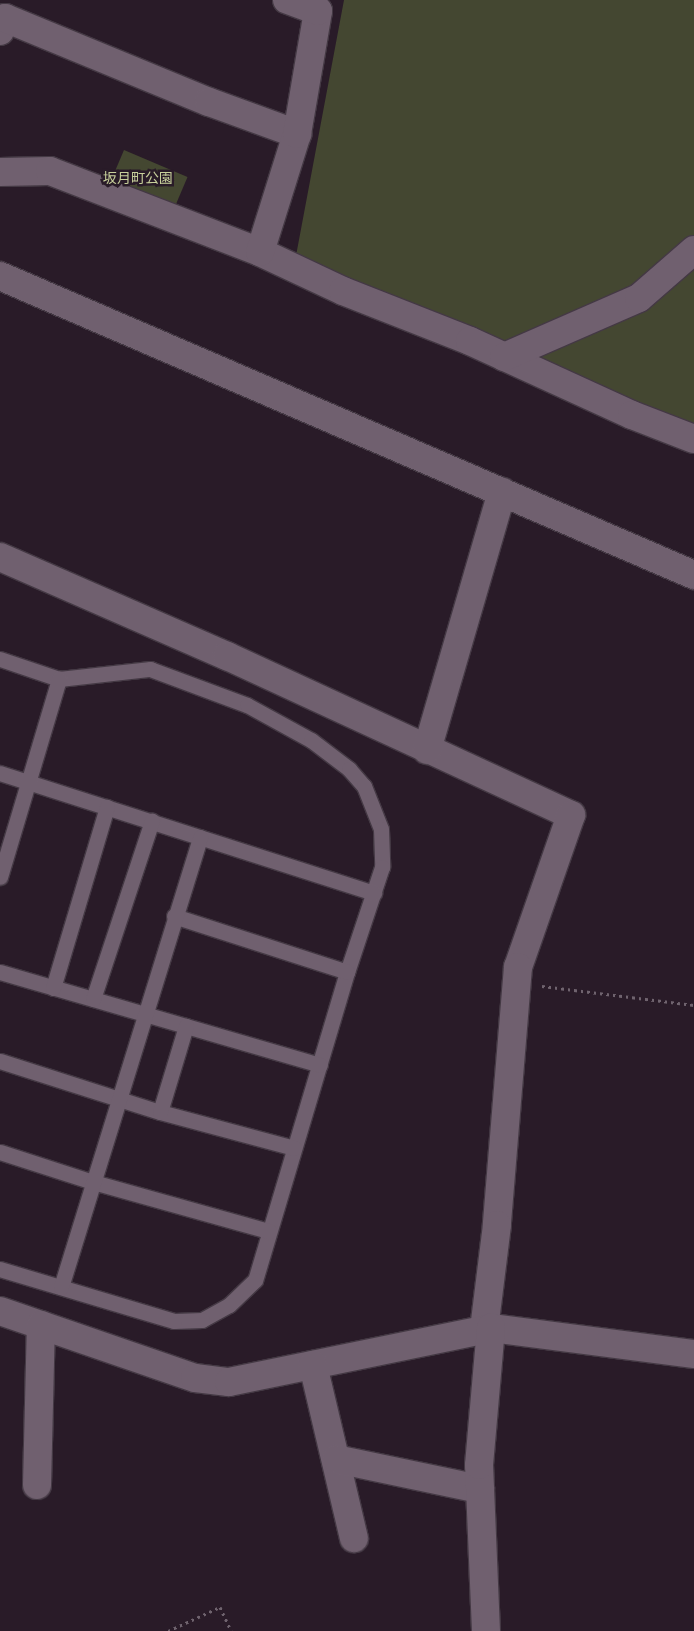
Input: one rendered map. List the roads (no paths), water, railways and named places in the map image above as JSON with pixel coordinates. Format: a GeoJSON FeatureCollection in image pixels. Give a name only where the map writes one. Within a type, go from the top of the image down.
{"type":"FeatureCollection","features":[{"type":"Feature","properties":{"kind":"street"},"geometry":{"type":"LineString","coordinates":[[260,252],[297,134],[318,11],[287,0]]}},
{"type":"Feature","properties":{"kind":"street"},"geometry":{"type":"LineString","coordinates":[[6,17],[209,102],[297,134]]}},
{"type":"Feature","properties":{"kind":"street"},"geometry":{"type":"LineString","coordinates":[[0,172],[50,171],[260,252],[342,291],[504,357],[694,439]]}},
{"type":"Feature","properties":{"kind":"street"},"geometry":{"type":"LineString","coordinates":[[504,357],[639,298],[694,250]]}},
{"type":"Feature","properties":{"kind":"street"},"geometry":{"type":"LineString","coordinates":[[0,276],[694,575]]}},
{"type":"Feature","properties":{"kind":"street"},"geometry":{"type":"LineString","coordinates":[[427,750],[502,492]]}},
{"type":"Feature","properties":{"kind":"street"},"geometry":{"type":"LineString","coordinates":[[0,557],[227,656],[570,815],[518,967],[516,983],[488,1329],[480,1490],[486,1631]]}},
{"type":"Feature","properties":{"kind":"street"},"geometry":{"type":"LineString","coordinates":[[0,1311],[195,1378],[229,1382],[488,1329],[694,1354]]}},
{"type":"Feature","properties":{"kind":"street"},"geometry":{"type":"LineString","coordinates":[[37,1485],[40,1325]]}},
{"type":"Feature","properties":{"kind":"street"},"geometry":{"type":"LineString","coordinates":[[314,1365],[354,1538]]}},
{"type":"Feature","properties":{"kind":"street"},"geometry":{"type":"LineString","coordinates":[[336,1460],[480,1490]]}},
{"type":"Feature","properties":{"kind":"lane"},"geometry":{"type":"LineString","coordinates":[[0,659],[59,679],[150,669],[247,706],[311,740],[349,769],[364,786],[374,807],[381,830],[382,867],[346,972],[256,1280],[229,1305],[202,1320],[174,1321],[0,1269]]}},
{"type":"Feature","properties":{"kind":"lane"},"geometry":{"type":"LineString","coordinates":[[1,869],[59,679]]}},
{"type":"Feature","properties":{"kind":"lane"},"geometry":{"type":"LineString","coordinates":[[0,772],[374,893]]}},
{"type":"Feature","properties":{"kind":"lane"},"geometry":{"type":"LineString","coordinates":[[53,988],[107,806]]}},
{"type":"Feature","properties":{"kind":"lane"},"geometry":{"type":"LineString","coordinates":[[93,999],[152,821]]}},
{"type":"Feature","properties":{"kind":"lane"},"geometry":{"type":"LineString","coordinates":[[61,1287],[200,836]]}},
{"type":"Feature","properties":{"kind":"lane"},"geometry":{"type":"LineString","coordinates":[[174,916],[346,972]]}},
{"type":"Feature","properties":{"kind":"lane"},"geometry":{"type":"LineString","coordinates":[[0,972],[320,1065]]}},
{"type":"Feature","properties":{"kind":"lane"},"geometry":{"type":"LineString","coordinates":[[160,1112],[186,1026]]}},
{"type":"Feature","properties":{"kind":"lane"},"geometry":{"type":"LineString","coordinates":[[0,1061],[118,1097],[160,1112],[294,1148]]}},
{"type":"Feature","properties":{"kind":"lane"},"geometry":{"type":"LineString","coordinates":[[0,1152],[93,1182],[269,1231]]}},
{"type":"Feature","properties":{"kind":"park label","name":"坂月町公園"},"geometry":{"type":"Point","coordinates":[138,178]}}]}
